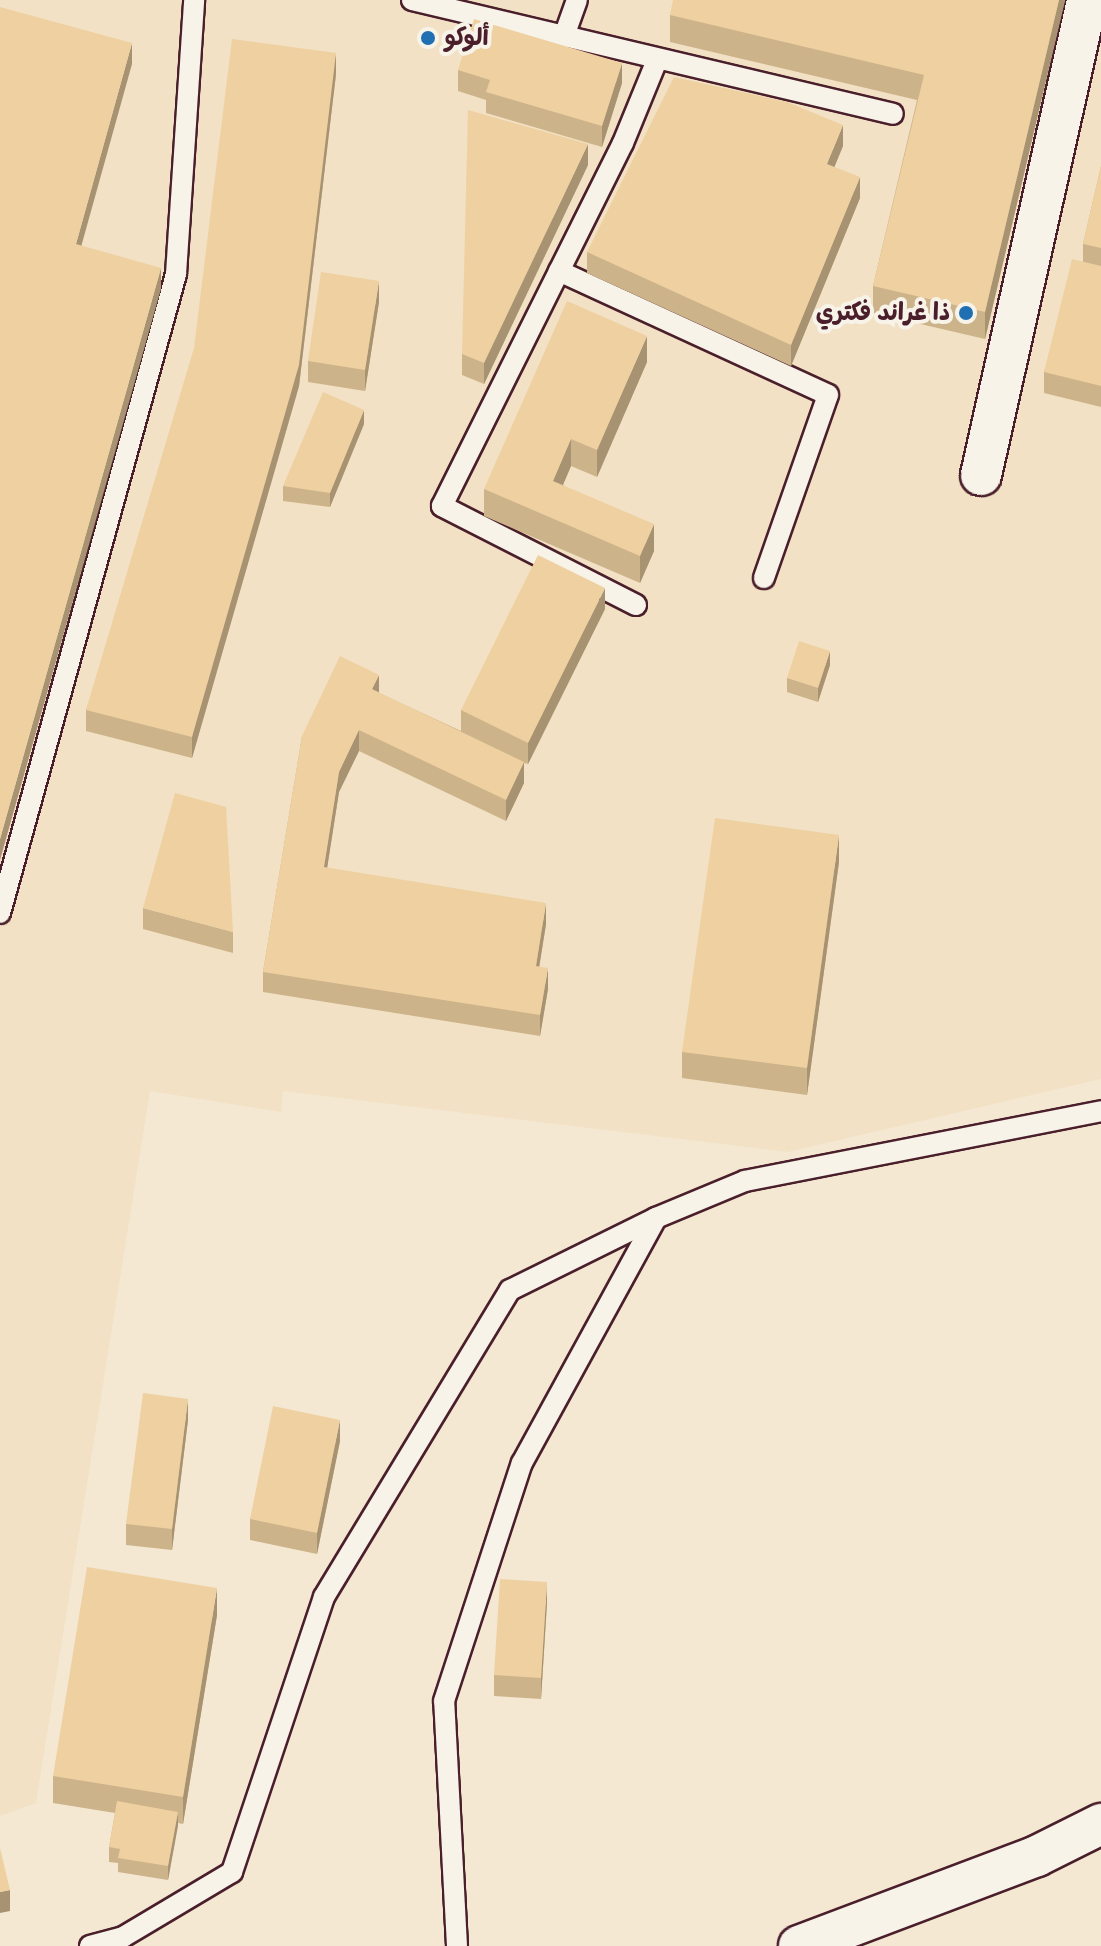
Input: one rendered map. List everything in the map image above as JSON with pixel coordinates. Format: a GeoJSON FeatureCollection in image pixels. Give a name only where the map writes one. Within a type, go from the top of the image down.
{"type":"FeatureCollection","features":[{"type":"Feature","properties":{"kind":"street"},"geometry":{"type":"LineString","coordinates":[[981,475],[1087,0]]}},
{"type":"Feature","properties":{"kind":"street"},"geometry":{"type":"LineString","coordinates":[[799,1946],[1037,1856],[1101,1824]]}},
{"type":"Feature","properties":{"kind":"lane"},"geometry":{"type":"LineString","coordinates":[[0,913],[176,274],[194,0]]}},
{"type":"Feature","properties":{"kind":"lane"},"geometry":{"type":"LineString","coordinates":[[412,0],[563,39],[893,114]]}},
{"type":"Feature","properties":{"kind":"lane"},"geometry":{"type":"LineString","coordinates":[[563,39],[577,0]]}},
{"type":"Feature","properties":{"kind":"lane"},"geometry":{"type":"LineString","coordinates":[[636,605],[442,506],[559,271],[657,60]]}},
{"type":"Feature","properties":{"kind":"lane"},"geometry":{"type":"LineString","coordinates":[[559,271],[828,395],[764,578]]}},
{"type":"Feature","properties":{"kind":"lane"},"geometry":{"type":"LineString","coordinates":[[90,1946],[123,1937],[232,1872],[324,1597],[510,1290],[656,1218],[745,1181],[1101,1111]]}},
{"type":"Feature","properties":{"kind":"lane"},"geometry":{"type":"LineString","coordinates":[[457,1946],[444,1701],[522,1463],[656,1218]]}},
{"type":"Feature","properties":{"kind":"shaded area"},"geometry":{"type":"Polygon","coordinates":[[[0,0],[1101,0],[1101,1079],[788,1152],[283,1091],[281,1112],[150,1091],[36,1803],[0,1816],[0,0]]]}},
{"type":"Feature","properties":{"kind":"building"},"geometry":{"type":"Polygon","coordinates":[[[673,0],[1059,0],[985,312],[873,286],[924,75],[670,15],[673,0]]]}},
{"type":"Feature","properties":{"kind":"building"},"geometry":{"type":"Polygon","coordinates":[[[0,7],[132,43],[76,244],[161,268],[0,839],[0,7]]]}},
{"type":"Feature","properties":{"kind":"building"},"geometry":{"type":"Polygon","coordinates":[[[474,19],[622,63],[602,126],[486,92],[490,80],[458,70],[474,19]]]}},
{"type":"Feature","properties":{"kind":"building"},"geometry":{"type":"Polygon","coordinates":[[[232,39],[336,53],[299,365],[192,737],[86,710],[194,348],[232,39]]]}},
{"type":"Feature","properties":{"kind":"building"},"geometry":{"type":"Polygon","coordinates":[[[674,77],[787,102],[843,125],[827,164],[860,177],[791,345],[587,252],[674,77]]]}},
{"type":"Feature","properties":{"kind":"building"},"geometry":{"type":"Polygon","coordinates":[[[468,110],[588,144],[484,363],[462,354],[468,110]]]}},
{"type":"Feature","properties":{"kind":"building"},"geometry":{"type":"Polygon","coordinates":[[[1101,166],[1101,248],[1083,244],[1101,166]]]}},
{"type":"Feature","properties":{"kind":"building"},"geometry":{"type":"Polygon","coordinates":[[[1072,259],[1101,266],[1101,386],[1044,372],[1072,259]]]}},
{"type":"Feature","properties":{"kind":"building"},"geometry":{"type":"Polygon","coordinates":[[[321,272],[379,281],[365,370],[308,361],[321,272]]]}},
{"type":"Feature","properties":{"kind":"building"},"geometry":{"type":"Polygon","coordinates":[[[567,301],[647,336],[597,450],[571,439],[553,481],[654,524],[640,556],[484,489],[567,301]]]}},
{"type":"Feature","properties":{"kind":"building"},"geometry":{"type":"Polygon","coordinates":[[[323,392],[364,410],[330,493],[283,486],[323,392]]]}},
{"type":"Feature","properties":{"kind":"building"},"geometry":{"type":"Polygon","coordinates":[[[538,555],[605,588],[528,743],[461,710],[538,555]]]}},
{"type":"Feature","properties":{"kind":"building"},"geometry":{"type":"Polygon","coordinates":[[[799,641],[830,651],[818,688],[787,678],[799,641]]]}},
{"type":"Feature","properties":{"kind":"building"},"geometry":{"type":"Polygon","coordinates":[[[340,656],[379,675],[372,689],[524,762],[506,800],[359,730],[339,772],[324,867],[546,903],[536,966],[548,968],[540,1015],[263,972],[302,736],[340,656]]]}},
{"type":"Feature","properties":{"kind":"building"},"geometry":{"type":"Polygon","coordinates":[[[175,793],[226,807],[233,932],[143,908],[175,793]]]}},
{"type":"Feature","properties":{"kind":"building"},"geometry":{"type":"Polygon","coordinates":[[[715,818],[839,835],[807,1068],[682,1052],[715,818]]]}},
{"type":"Feature","properties":{"kind":"building"},"geometry":{"type":"Polygon","coordinates":[[[143,1393],[188,1399],[172,1529],[126,1524],[143,1393]]]}},
{"type":"Feature","properties":{"kind":"building"},"geometry":{"type":"Polygon","coordinates":[[[273,1406],[340,1420],[317,1533],[250,1519],[273,1406]]]}},
{"type":"Feature","properties":{"kind":"building"},"geometry":{"type":"Polygon","coordinates":[[[87,1567],[217,1588],[183,1797],[53,1776],[87,1567]]]}},
{"type":"Feature","properties":{"kind":"building"},"geometry":{"type":"Polygon","coordinates":[[[500,1579],[547,1582],[541,1678],[494,1675],[500,1579]]]}},
{"type":"Feature","properties":{"kind":"building"},"geometry":{"type":"Polygon","coordinates":[[[117,1801],[178,1812],[168,1866],[118,1858],[120,1849],[109,1847],[117,1801]]]}},
{"type":"Feature","properties":{"kind":"building"},"geometry":{"type":"Polygon","coordinates":[[[0,1848],[10,1890],[0,1892],[0,1848]]]}},
{"type":"Feature","properties":{"kind":"place","name":"ألوكو"},"geometry":{"type":"Point","coordinates":[428,38]}},
{"type":"Feature","properties":{"kind":"place","name":"ذا غراند فكتري"},"geometry":{"type":"Point","coordinates":[966,313]}}]}
